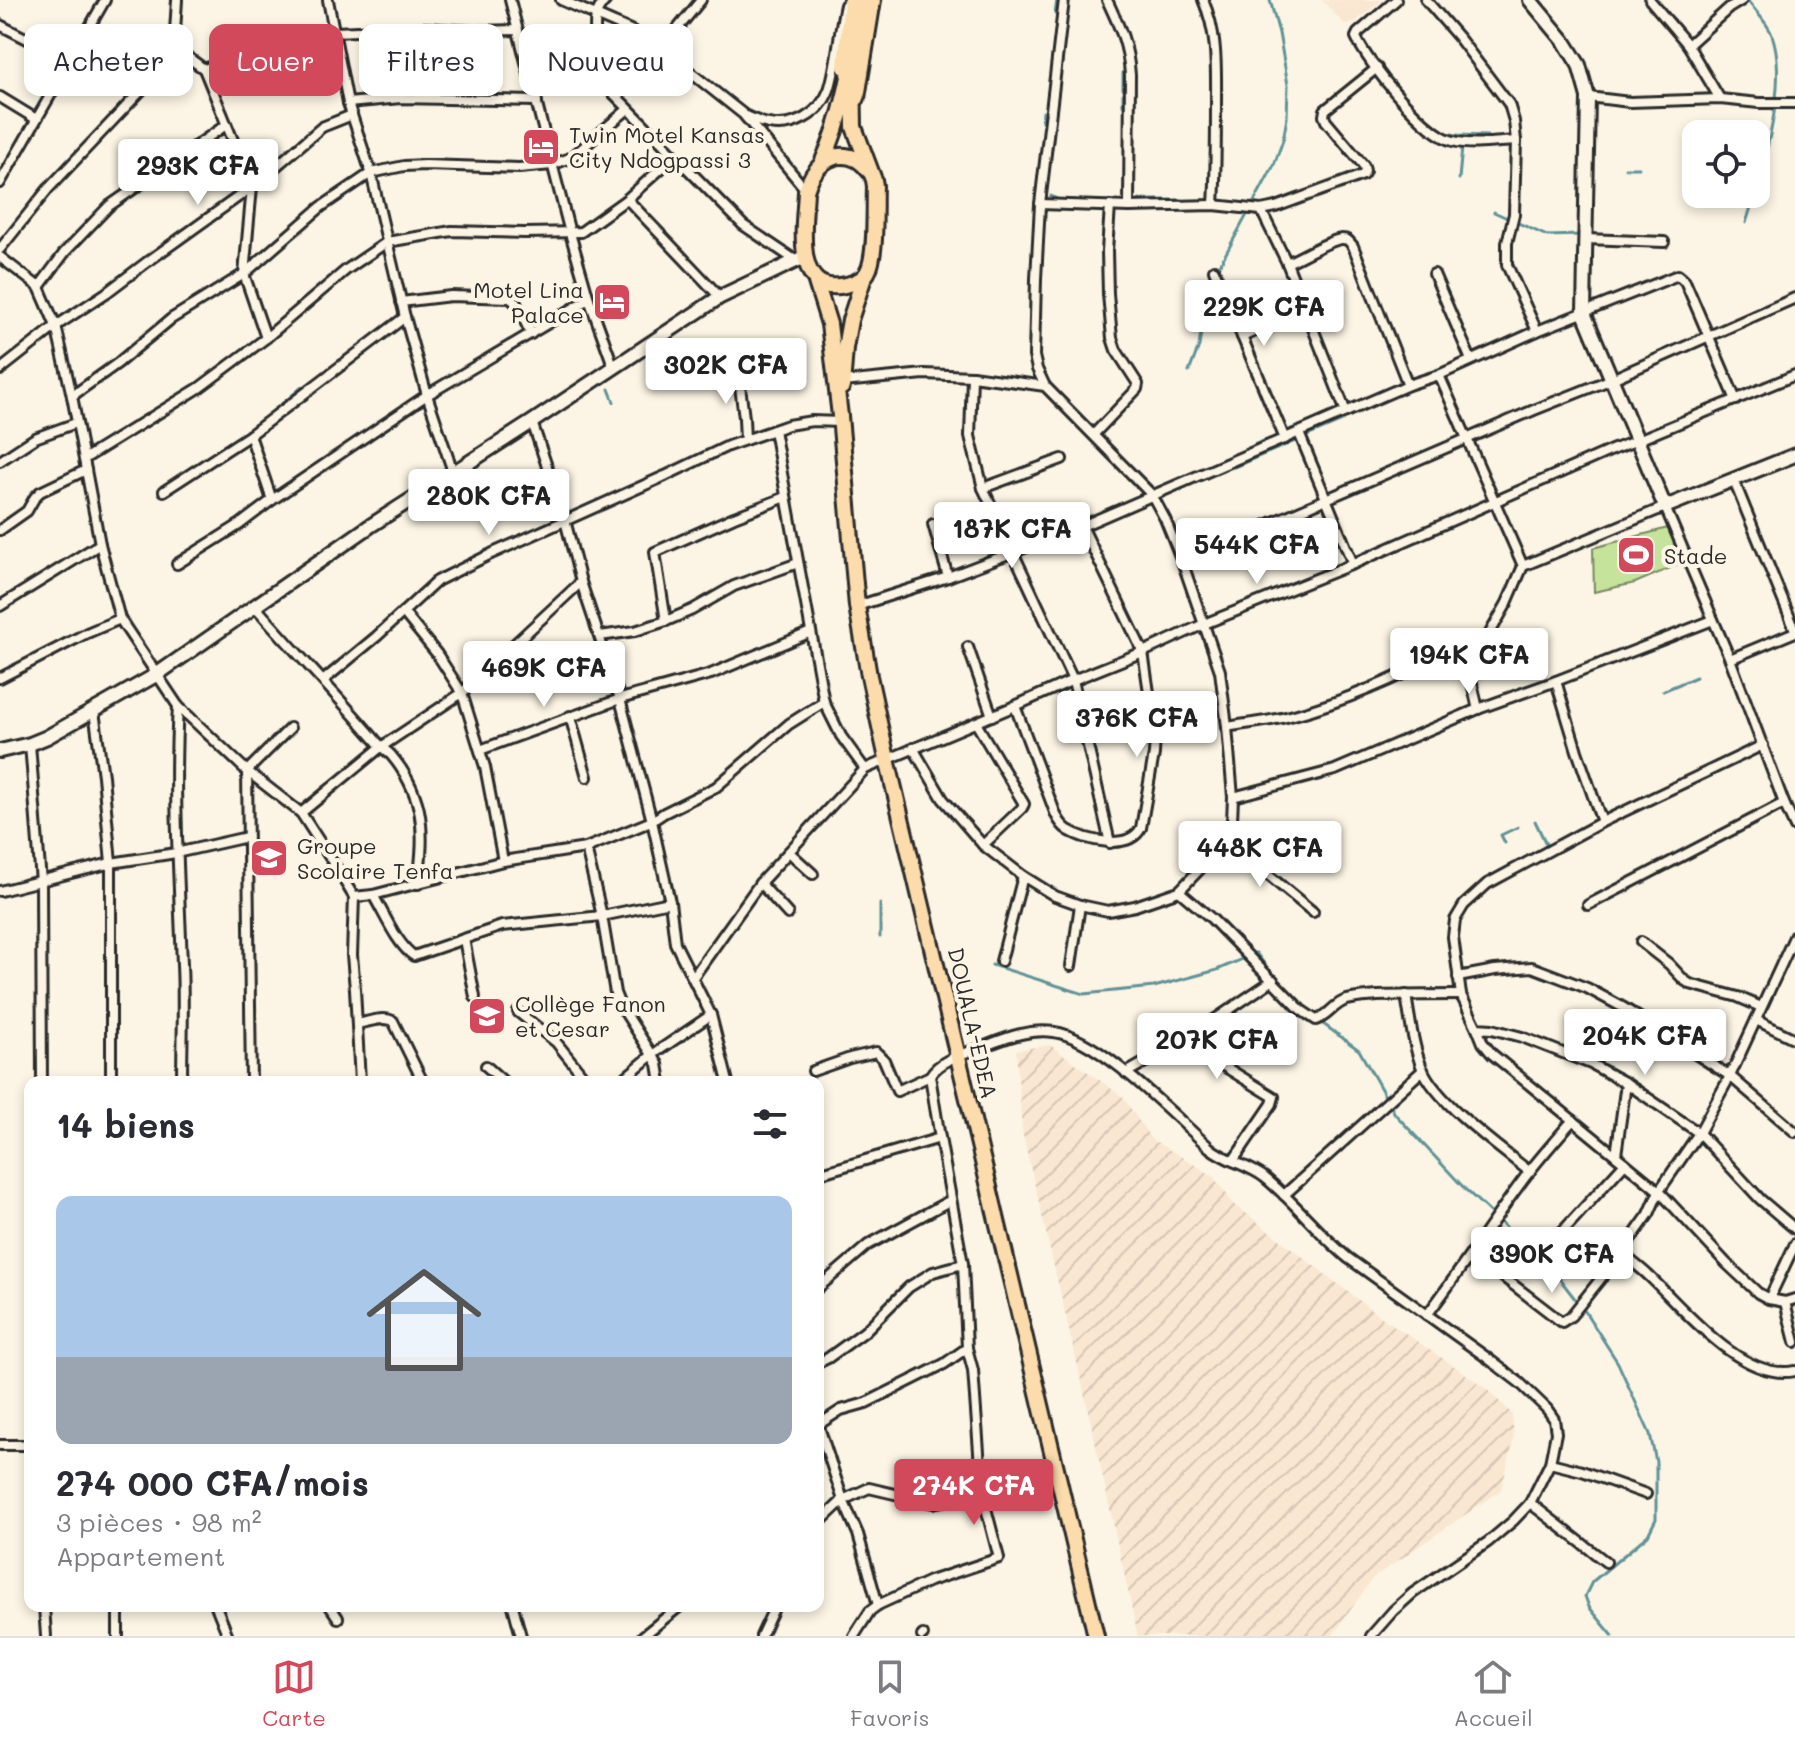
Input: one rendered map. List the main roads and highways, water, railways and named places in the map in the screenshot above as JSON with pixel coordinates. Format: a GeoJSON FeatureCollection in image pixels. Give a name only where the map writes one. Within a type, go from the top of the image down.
{"type":"FeatureCollection","features":[{"type":"Feature","properties":{"kind":"main road"},"geometry":{"type":"LineString","coordinates":[[840,419],[850,320],[872,258],[875,186],[848,111],[848,0]]}},
{"type":"Feature","properties":{"kind":"main road"},"geometry":{"type":"LineString","coordinates":[[848,111],[862,0]]}},
{"type":"Feature","properties":{"kind":"main road"},"geometry":{"type":"LineString","coordinates":[[822,163],[848,111],[873,0]]}},
{"type":"Feature","properties":{"kind":"main road"},"geometry":{"type":"LineString","coordinates":[[1530,0],[1564,41],[1579,65],[1588,97],[1584,313],[1665,507],[1795,455]]}},
{"type":"Feature","properties":{"kind":"main road"},"geometry":{"type":"LineString","coordinates":[[840,419],[829,324],[816,282],[800,258],[806,191],[812,173],[822,163],[835,157],[854,158],[871,173]]}},
{"type":"Feature","properties":{"kind":"main road"},"geometry":{"type":"LineString","coordinates":[[0,751],[30,744],[156,675],[254,605],[720,297],[800,258]]}},
{"type":"Feature","properties":{"kind":"main road"},"geometry":{"type":"LineString","coordinates":[[816,282],[837,287],[864,277]]}},
{"type":"Feature","properties":{"kind":"main road","name":"DOUALA-EDEA"},"geometry":{"type":"LineString","coordinates":[[840,419],[857,606],[869,676],[1096,1636]]}},
{"type":"Feature","properties":{"kind":"waterway"},"geometry":{"type":"LineString","coordinates":[[1055,14],[1057,0]]}},
{"type":"Feature","properties":{"kind":"waterway"},"geometry":{"type":"LineString","coordinates":[[1189,372],[1199,346],[1199,303],[1274,165],[1283,140],[1288,85],[1270,0]]}},
{"type":"Feature","properties":{"kind":"waterway"},"geometry":{"type":"LineString","coordinates":[[1747,0],[1770,31],[1776,52],[1777,91],[1770,133]]}},
{"type":"Feature","properties":{"kind":"waterway"},"geometry":{"type":"LineString","coordinates":[[1201,10],[1209,32]]}},
{"type":"Feature","properties":{"kind":"waterway"},"geometry":{"type":"LineString","coordinates":[[1123,73],[1123,89]]}},
{"type":"Feature","properties":{"kind":"waterway"},"geometry":{"type":"LineString","coordinates":[[1123,94],[1123,105]]}},
{"type":"Feature","properties":{"kind":"waterway"},"geometry":{"type":"LineString","coordinates":[[1042,121],[1043,112]]}},
{"type":"Feature","properties":{"kind":"waterway"},"geometry":{"type":"LineString","coordinates":[[1444,133],[1487,136]]}},
{"type":"Feature","properties":{"kind":"waterway"},"geometry":{"type":"LineString","coordinates":[[1211,158],[1212,145]]}},
{"type":"Feature","properties":{"kind":"waterway"},"geometry":{"type":"LineString","coordinates":[[1459,179],[1462,147]]}},
{"type":"Feature","properties":{"kind":"waterway"},"geometry":{"type":"LineString","coordinates":[[1625,168],[1639,168]]}},
{"type":"Feature","properties":{"kind":"waterway"},"geometry":{"type":"LineString","coordinates":[[1051,196],[1057,199]]}},
{"type":"Feature","properties":{"kind":"waterway"},"geometry":{"type":"LineString","coordinates":[[1139,200],[1182,200]]}},
{"type":"Feature","properties":{"kind":"waterway"},"geometry":{"type":"LineString","coordinates":[[1746,223],[1751,208]]}},
{"type":"Feature","properties":{"kind":"waterway"},"geometry":{"type":"LineString","coordinates":[[1494,212],[1547,236],[1581,235],[1581,238]]}},
{"type":"Feature","properties":{"kind":"waterway"},"geometry":{"type":"LineString","coordinates":[[281,405],[302,387]]}},
{"type":"Feature","properties":{"kind":"waterway"},"geometry":{"type":"LineString","coordinates":[[609,389],[614,402]]}},
{"type":"Feature","properties":{"kind":"waterway"},"geometry":{"type":"LineString","coordinates":[[1234,467],[1342,421]]}},
{"type":"Feature","properties":{"kind":"waterway"},"geometry":{"type":"LineString","coordinates":[[1289,430],[1298,426]]}},
{"type":"Feature","properties":{"kind":"waterway"},"geometry":{"type":"LineString","coordinates":[[1608,446],[1631,437]]}},
{"type":"Feature","properties":{"kind":"waterway"},"geometry":{"type":"LineString","coordinates":[[1254,445],[1266,440]]}},
{"type":"Feature","properties":{"kind":"waterway"},"geometry":{"type":"LineString","coordinates":[[1181,491],[1189,484]]}},
{"type":"Feature","properties":{"kind":"waterway"},"geometry":{"type":"LineString","coordinates":[[1419,530],[1447,518]]}},
{"type":"Feature","properties":{"kind":"waterway"},"geometry":{"type":"LineString","coordinates":[[1173,633],[1185,629]]}},
{"type":"Feature","properties":{"kind":"waterway"},"geometry":{"type":"LineString","coordinates":[[1147,645],[1166,637]]}},
{"type":"Feature","properties":{"kind":"waterway"},"geometry":{"type":"LineString","coordinates":[[121,688],[141,676]]}},
{"type":"Feature","properties":{"kind":"waterway"},"geometry":{"type":"LineString","coordinates":[[1663,691],[1696,677]]}},
{"type":"Feature","properties":{"kind":"waterway"},"geometry":{"type":"LineString","coordinates":[[1535,821],[1547,846],[1563,839]]}},
{"type":"Feature","properties":{"kind":"waterway"},"geometry":{"type":"LineString","coordinates":[[1505,843],[1501,835],[1518,827]]}},
{"type":"Feature","properties":{"kind":"waterway"},"geometry":{"type":"LineString","coordinates":[[880,904],[880,937]]}},
{"type":"Feature","properties":{"kind":"waterway"},"geometry":{"type":"LineString","coordinates":[[106,954],[107,936]]}},
{"type":"Feature","properties":{"kind":"waterway"},"geometry":{"type":"LineString","coordinates":[[992,965],[1084,994],[1154,987],[1217,970],[1256,953],[1274,977]]}},
{"type":"Feature","properties":{"kind":"waterway"},"geometry":{"type":"LineString","coordinates":[[1319,1021],[1359,1050],[1386,1098]]}},
{"type":"Feature","properties":{"kind":"waterway"},"geometry":{"type":"LineString","coordinates":[[1390,1105],[1466,1190],[1555,1273],[1586,1313],[1618,1363],[1650,1434],[1656,1462],[1656,1519],[1648,1535],[1592,1582],[1585,1596],[1589,1607],[1613,1636]]}},
{"type":"Feature","properties":{"kind":"place","name":"Twin Motel Kansas City Ndogpassi 3"},"geometry":{"type":"Point","coordinates":[541,147]}},
{"type":"Feature","properties":{"kind":"place","name":"Motel Lina Palace"},"geometry":{"type":"Point","coordinates":[612,302]}},
{"type":"Feature","properties":{"kind":"place","name":"Stade"},"geometry":{"type":"Point","coordinates":[1636,555]}},
{"type":"Feature","properties":{"kind":"place","name":"Groupe Scolaire Tenfa"},"geometry":{"type":"Point","coordinates":[269,858]}},
{"type":"Feature","properties":{"kind":"place","name":"Collège Fanon et Cesar"},"geometry":{"type":"Point","coordinates":[487,1016]}}]}
